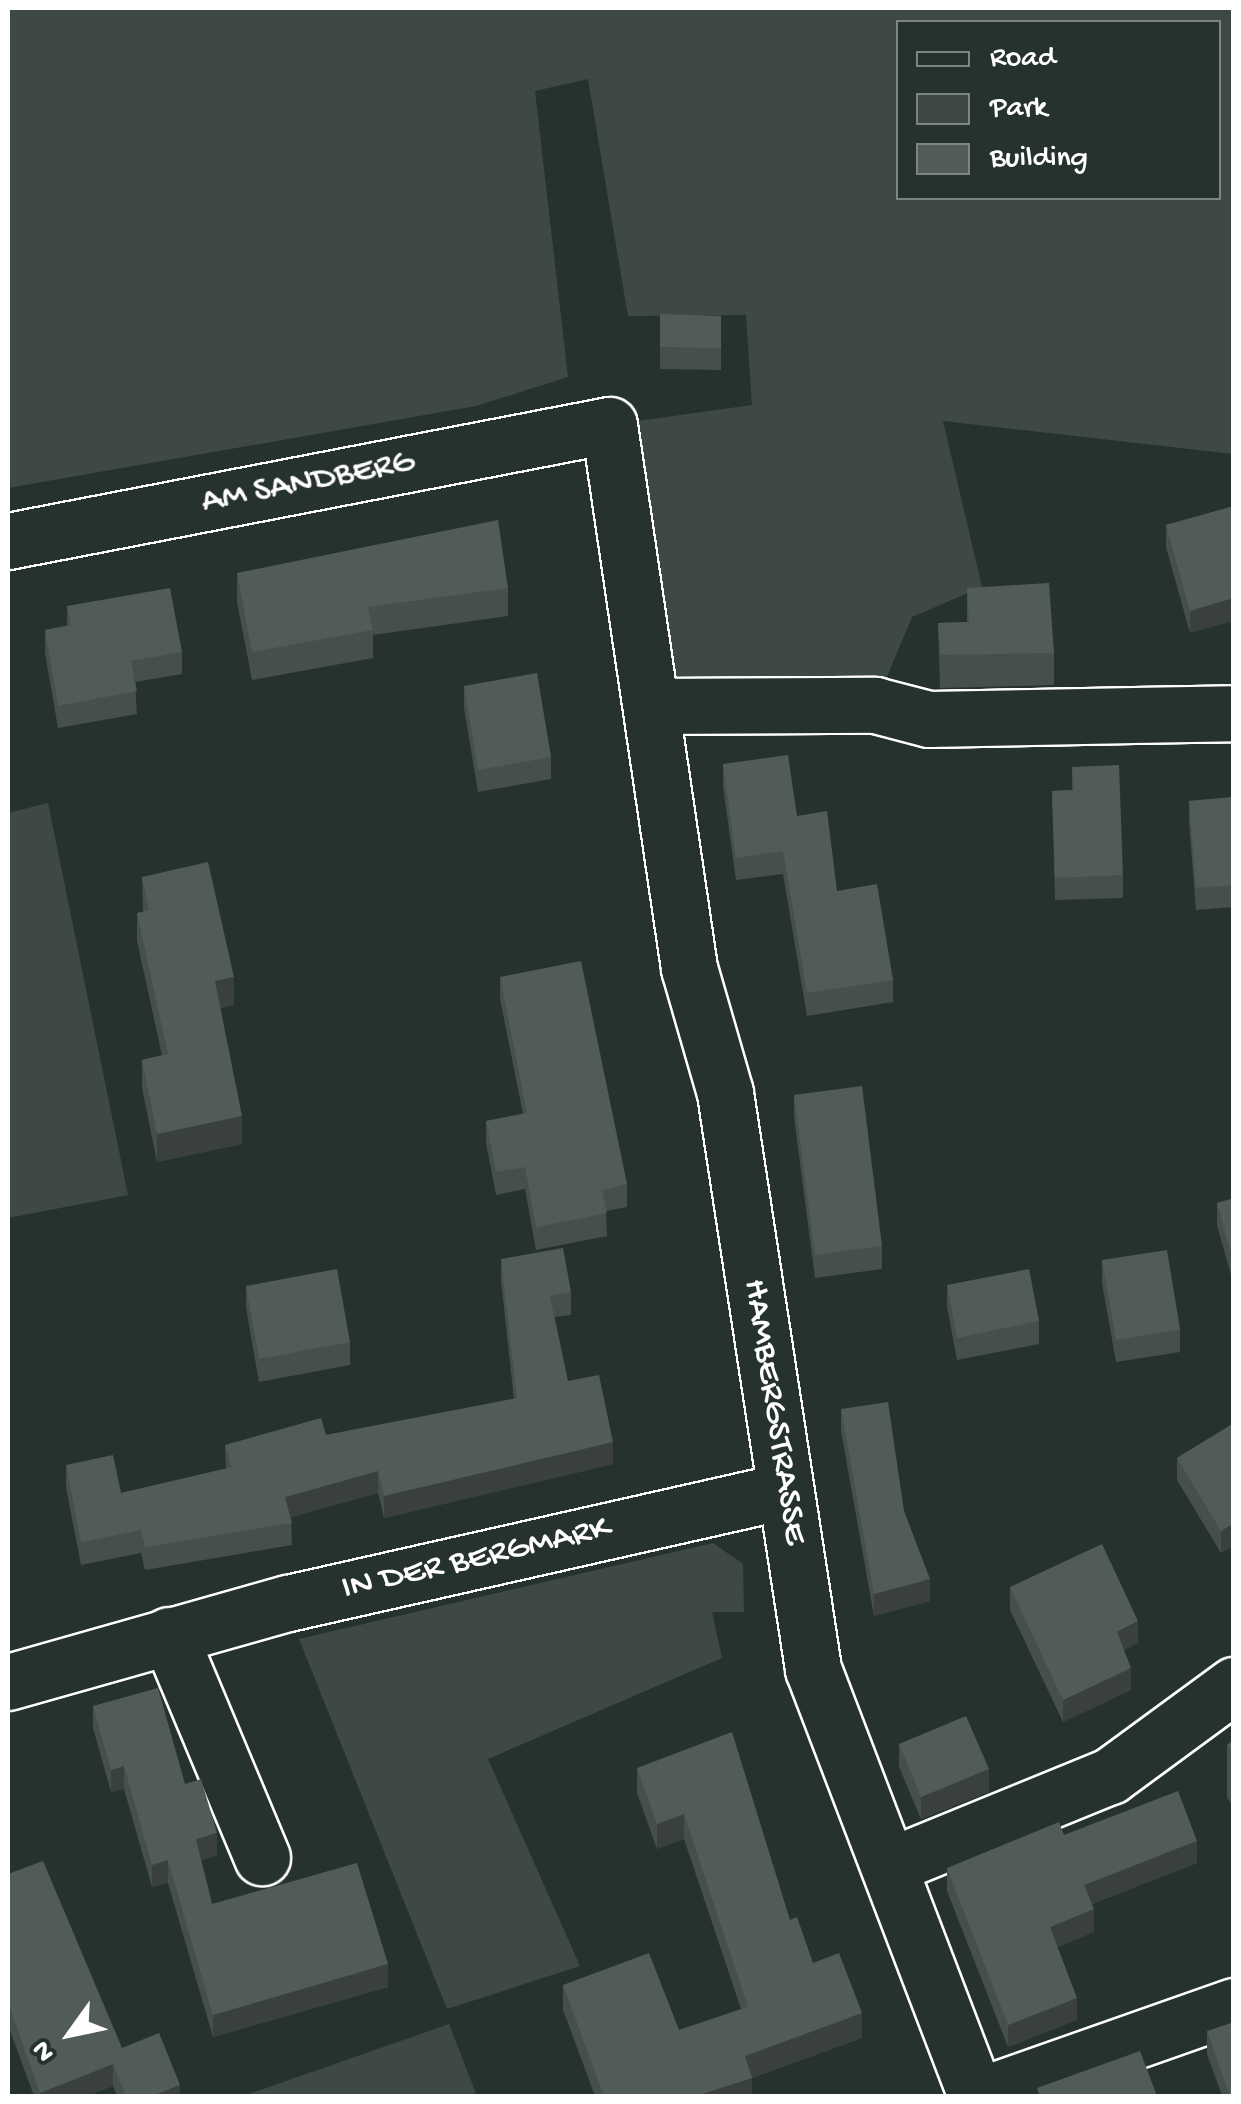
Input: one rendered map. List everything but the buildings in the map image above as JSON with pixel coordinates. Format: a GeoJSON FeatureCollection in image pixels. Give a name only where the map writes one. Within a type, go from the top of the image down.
{"type":"FeatureCollection","features":[{"type":"Feature","properties":{"kind":"street","name":"AM SANDBERG"},"geometry":{"type":"LineString","coordinates":[[8,541],[609,425]]}},
{"type":"Feature","properties":{"kind":"street","name":"HAMBERGSTRASSE"},"geometry":{"type":"LineString","coordinates":[[609,425],[690,968],[726,1093],[813,1669],[977,2096]]}},
{"type":"Feature","properties":{"kind":"street"},"geometry":{"type":"LineString","coordinates":[[651,706],[875,705],[930,719],[1234,712]]}},
{"type":"Feature","properties":{"kind":"street","name":"IN DER BERGMARK"},"geometry":{"type":"LineString","coordinates":[[8,1682],[168,1635],[784,1491]]}},
{"type":"Feature","properties":{"kind":"street"},"geometry":{"type":"LineString","coordinates":[[168,1635],[262,1858]]}},
{"type":"Feature","properties":{"kind":"street"},"geometry":{"type":"LineString","coordinates":[[889,1866],[1110,1776],[1234,1685]]}},
{"type":"Feature","properties":{"kind":"street"},"geometry":{"type":"LineString","coordinates":[[977,2096],[1234,2006]]}},
{"type":"Feature","properties":{"kind":"green space"},"geometry":{"type":"Polygon","coordinates":[[[8,8],[1233,8],[1233,454],[943,421],[982,587],[912,617],[875,705],[651,706],[609,425],[752,405],[746,315],[628,316],[588,79],[535,91],[568,377],[476,406],[8,488],[8,8]]]}},
{"type":"Feature","properties":{"kind":"green space"},"geometry":{"type":"Polygon","coordinates":[[[48,803],[128,1195],[8,1218],[8,813],[48,803]]]}},
{"type":"Feature","properties":{"kind":"green space"},"geometry":{"type":"Polygon","coordinates":[[[713,1543],[743,1564],[744,1612],[712,1612],[722,1658],[488,1759],[580,1966],[447,2009],[299,1639],[713,1543]]]}},
{"type":"Feature","properties":{"kind":"green space"},"geometry":{"type":"Polygon","coordinates":[[[449,2024],[477,2096],[243,2096],[449,2024]]]}}]}
